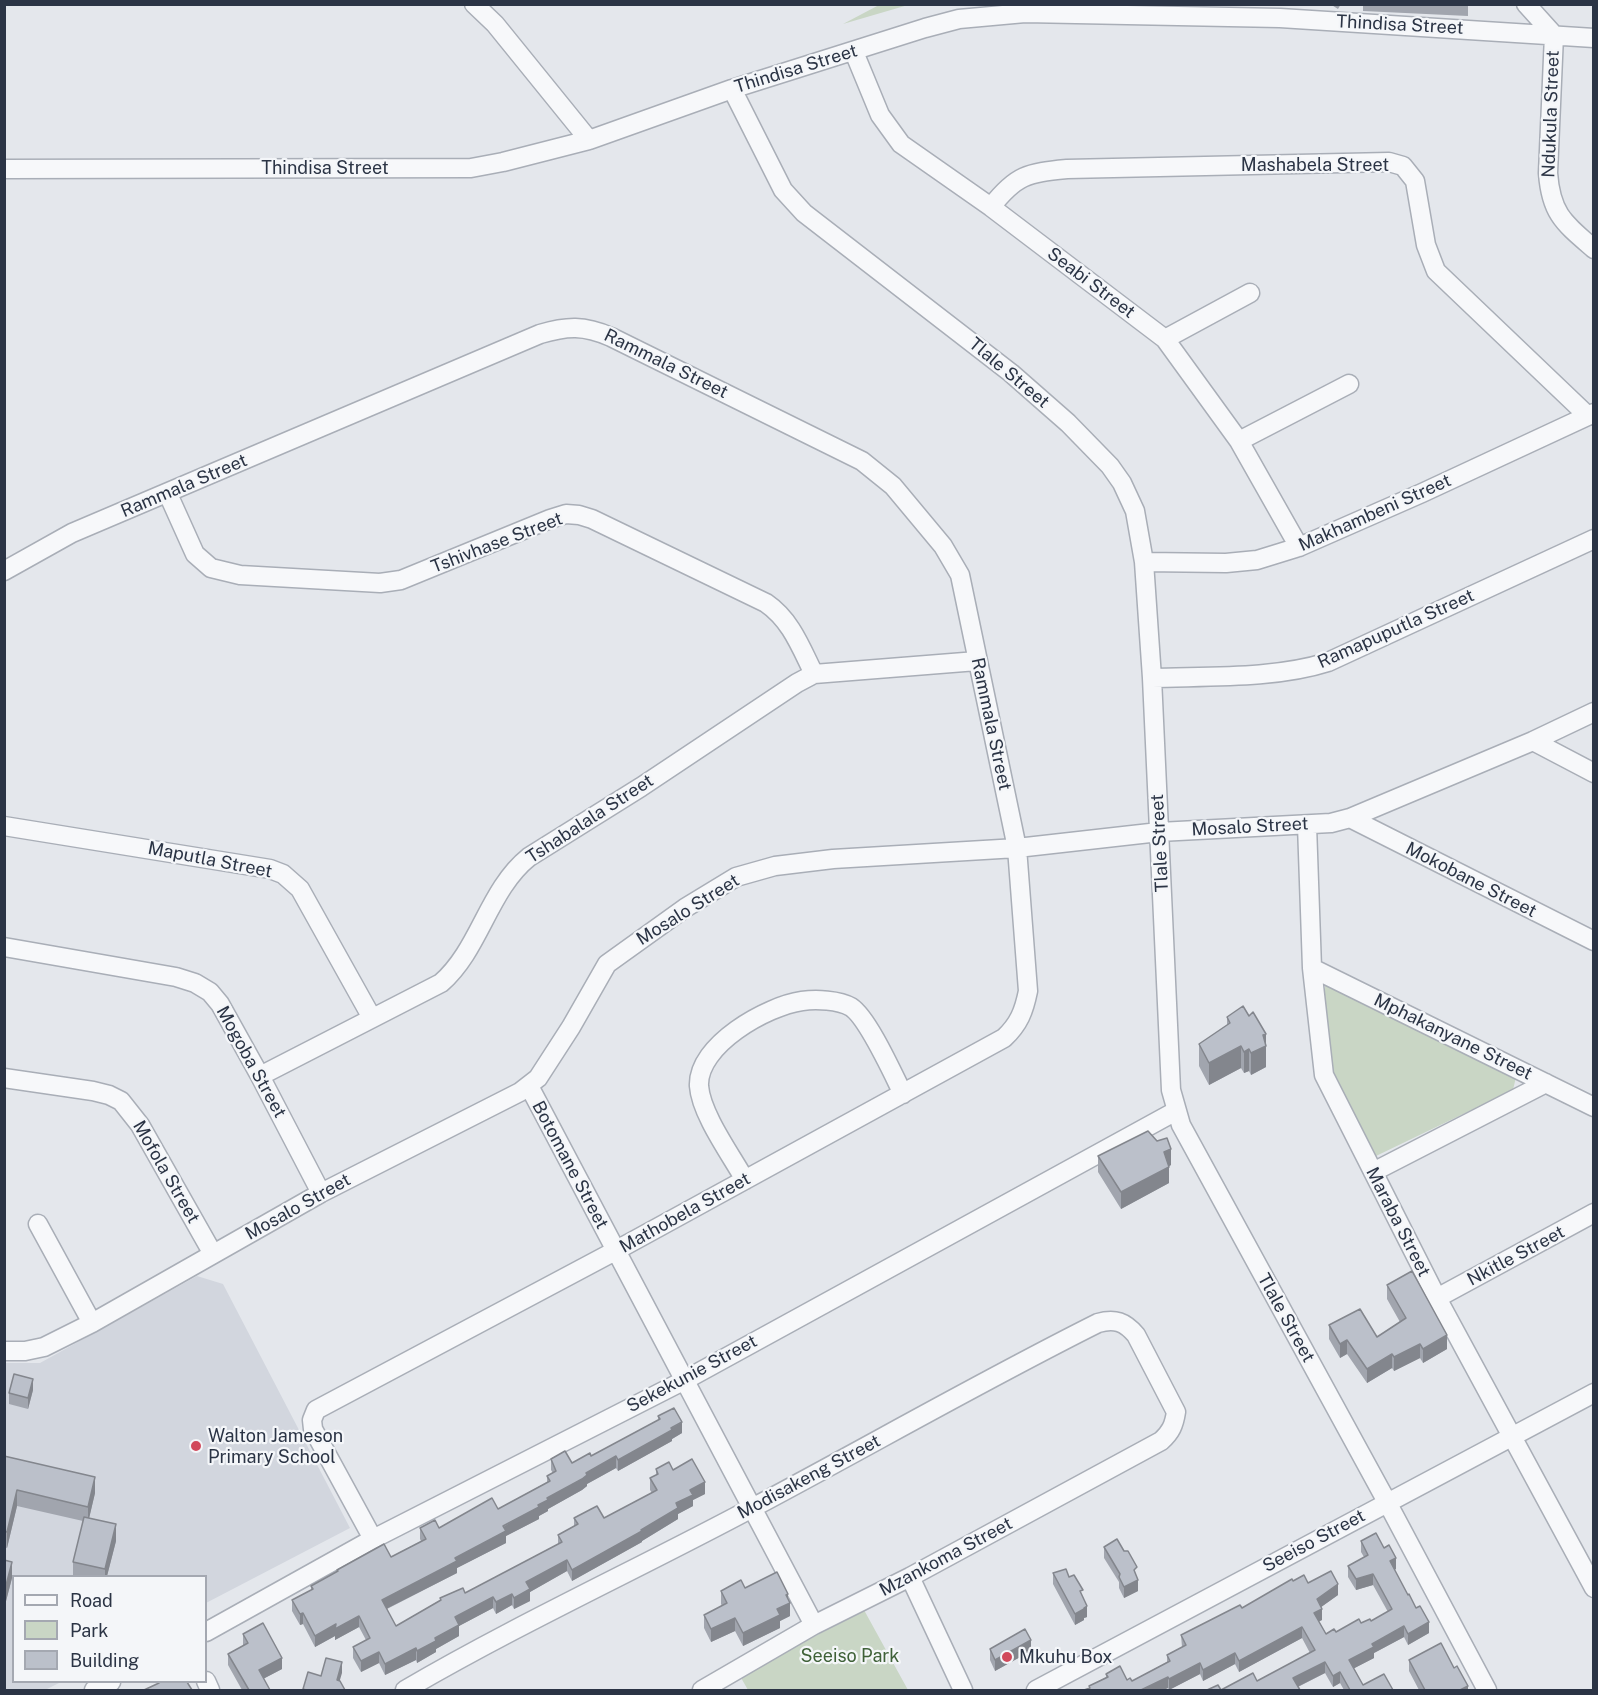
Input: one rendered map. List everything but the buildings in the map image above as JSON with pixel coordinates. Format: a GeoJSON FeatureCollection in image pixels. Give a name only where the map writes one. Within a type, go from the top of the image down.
{"type":"FeatureCollection","features":[{"type":"Feature","properties":{"kind":"street"},"geometry":{"type":"LineString","coordinates":[[474,4],[495,24],[589,140]]}},
{"type":"Feature","properties":{"kind":"street"},"geometry":{"type":"LineString","coordinates":[[1526,4],[1554,35]]}},
{"type":"Feature","properties":{"kind":"street","name":"Thindisa Street"},"geometry":{"type":"LineString","coordinates":[[4,169],[471,168],[589,140],[732,89],[924,28],[959,19],[1025,9],[1280,11],[1593,38]]}},
{"type":"Feature","properties":{"kind":"street","name":"Ndukula Street"},"geometry":{"type":"LineString","coordinates":[[1554,35],[1549,194],[1556,212],[1571,230],[1593,249]]}},
{"type":"Feature","properties":{"kind":"street","name":"Seabi Street"},"geometry":{"type":"LineString","coordinates":[[854,52],[880,115],[901,144],[991,207],[1165,339],[1239,441],[1299,547]]}},
{"type":"Feature","properties":{"kind":"street","name":"Tlale Street"},"geometry":{"type":"LineString","coordinates":[[732,89],[783,190],[791,200],[804,213],[1011,373],[1068,423],[1110,466],[1122,483],[1135,511],[1144,562],[1152,678],[1172,1090],[1176,1112],[1487,1690]]}},
{"type":"Feature","properties":{"kind":"street","name":"Mashabela Street"},"geometry":{"type":"LineString","coordinates":[[991,207],[1006,188],[1024,176],[1059,170],[1389,162],[1403,166],[1415,180],[1426,245],[1436,271],[1591,415]]}},
{"type":"Feature","properties":{"kind":"street"},"geometry":{"type":"LineString","coordinates":[[1165,339],[1250,293]]}},
{"type":"Feature","properties":{"kind":"street","name":"Rammala Street"},"geometry":{"type":"LineString","coordinates":[[4,571],[72,533],[540,334],[560,328],[582,327],[611,337],[862,461],[883,477],[954,562],[964,591],[1017,848]]}},
{"type":"Feature","properties":{"kind":"street"},"geometry":{"type":"LineString","coordinates":[[1239,441],[1349,384]]}},
{"type":"Feature","properties":{"kind":"street","name":"Makhambeni Street"},"geometry":{"type":"LineString","coordinates":[[1144,562],[1226,563],[1257,560],[1299,547],[1591,415]]}},
{"type":"Feature","properties":{"kind":"street","name":"Tshivhase Street"},"geometry":{"type":"LineString","coordinates":[[168,494],[195,554],[211,568],[240,575],[380,583],[401,580],[550,519],[566,514],[579,515],[608,526],[766,603],[779,612],[789,624],[814,674]]}},
{"type":"Feature","properties":{"kind":"street","name":"Ramapuputla Street"},"geometry":{"type":"LineString","coordinates":[[1152,678],[1306,669],[1328,662],[1593,539]]}},
{"type":"Feature","properties":{"kind":"street","name":"Tshabalala Street"},"geometry":{"type":"LineString","coordinates":[[260,1076],[431,990],[450,976],[517,867],[529,857],[641,787],[774,696],[814,674],[977,662]]}},
{"type":"Feature","properties":{"kind":"street","name":"Mosalo Street"},"geometry":{"type":"LineString","coordinates":[[4,1351],[36,1349],[92,1323],[321,1194],[529,1086],[538,1078],[560,1044],[607,964],[686,908],[736,877],[775,866],[833,859],[1017,848],[1160,832],[1331,823],[1350,818],[1533,741],[1593,712]]}},
{"type":"Feature","properties":{"kind":"street"},"geometry":{"type":"LineString","coordinates":[[1533,741],[1593,773]]}},
{"type":"Feature","properties":{"kind":"street","name":"Mokobane Street"},"geometry":{"type":"LineString","coordinates":[[1350,818],[1593,941]]}},
{"type":"Feature","properties":{"kind":"street","name":"Maraba Street"},"geometry":{"type":"LineString","coordinates":[[1307,825],[1312,969],[1324,1075],[1437,1298],[1592,1579]]}},
{"type":"Feature","properties":{"kind":"street","name":"Maputla Street"},"geometry":{"type":"LineString","coordinates":[[4,826],[123,843],[270,869],[284,874],[300,889],[372,1018]]}},
{"type":"Feature","properties":{"kind":"street","name":"Mathobela Street"},"geometry":{"type":"LineString","coordinates":[[373,1539],[313,1429],[312,1420],[316,1410],[615,1251],[1004,1038],[1017,1025],[1024,1010],[1028,991],[1017,848]]}},
{"type":"Feature","properties":{"kind":"street","name":"Mogoba Street"},"geometry":{"type":"LineString","coordinates":[[4,947],[176,977],[195,983],[210,992],[220,1004],[260,1076],[321,1194]]}},
{"type":"Feature","properties":{"kind":"street","name":"Mphakanyane Street"},"geometry":{"type":"LineString","coordinates":[[1312,969],[1593,1107]]}},
{"type":"Feature","properties":{"kind":"street"},"geometry":{"type":"LineString","coordinates":[[745,1180],[702,1105],[699,1084],[703,1067],[712,1051],[735,1031],[771,1010],[802,1001],[829,1001],[852,1007],[869,1028],[903,1094]]}},
{"type":"Feature","properties":{"kind":"street","name":"Mofola Street"},"geometry":{"type":"LineString","coordinates":[[4,1078],[93,1090],[121,1101],[140,1125],[213,1254]]}},
{"type":"Feature","properties":{"kind":"street"},"geometry":{"type":"LineString","coordinates":[[1373,1172],[1546,1083]]}},
{"type":"Feature","properties":{"kind":"street","name":"Botomane Street"},"geometry":{"type":"LineString","coordinates":[[529,1086],[814,1625]]}},
{"type":"Feature","properties":{"kind":"street","name":"Sekekunie Street"},"geometry":{"type":"LineString","coordinates":[[207,1631],[373,1539],[685,1380],[1176,1112]]}},
{"type":"Feature","properties":{"kind":"street","name":"Nkitle Street"},"geometry":{"type":"LineString","coordinates":[[1437,1298],[1593,1213]]}},
{"type":"Feature","properties":{"kind":"street"},"geometry":{"type":"LineString","coordinates":[[38,1224],[92,1323]]}},
{"type":"Feature","properties":{"kind":"street","name":"Modisakeng Street"},"geometry":{"type":"LineString","coordinates":[[405,1690],[510,1632],[753,1508],[1025,1359],[1098,1323],[1108,1320],[1120,1322],[1129,1327],[1136,1335],[1176,1412]]}},
{"type":"Feature","properties":{"kind":"street","name":"Seeiso Street"},"geometry":{"type":"LineString","coordinates":[[1036,1690],[1593,1393]]}},
{"type":"Feature","properties":{"kind":"street","name":"Mzankoma Street"},"geometry":{"type":"LineString","coordinates":[[702,1690],[814,1625],[910,1577],[1161,1441],[1170,1434],[1176,1412]]}},
{"type":"Feature","properties":{"kind":"street"},"geometry":{"type":"LineString","coordinates":[[910,1577],[963,1690]]}},
{"type":"Feature","properties":{"kind":"street"},"geometry":{"type":"LineString","coordinates":[[94,1690],[109,1683]]}},
{"type":"Feature","properties":{"kind":"shaded area","name":"Walton Jameson Primary School"},"geometry":{"type":"Polygon","coordinates":[[[197,1276],[223,1284],[350,1528],[207,1602],[207,1575],[12,1575],[12,1683],[59,1683],[45,1690],[5,1690],[5,1363],[40,1363],[197,1276]]]}},
{"type":"Feature","properties":{"kind":"green space"},"geometry":{"type":"Polygon","coordinates":[[[879,5],[908,5],[843,24],[879,5]]]}},
{"type":"Feature","properties":{"kind":"green space"},"geometry":{"type":"Polygon","coordinates":[[[1325,985],[1516,1077],[1513,1090],[1376,1156],[1325,1061],[1325,985]]]}},
{"type":"Feature","properties":{"kind":"green space","name":"Seeiso Park"},"geometry":{"type":"Polygon","coordinates":[[[864,1610],[908,1690],[748,1690],[740,1676],[864,1610]]]}},
{"type":"Feature","properties":{"kind":"place","name":"Walton Jameson Primary School"},"geometry":{"type":"Point","coordinates":[196,1446]}},
{"type":"Feature","properties":{"kind":"place","name":"Mkuhu Box"},"geometry":{"type":"Point","coordinates":[1007,1657]}}]}
